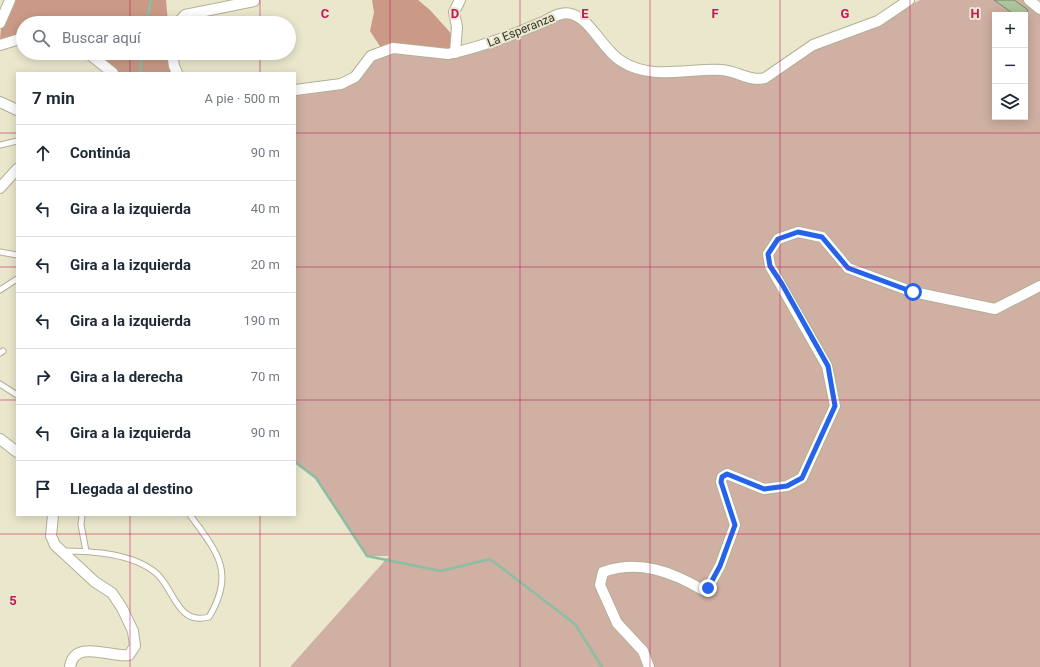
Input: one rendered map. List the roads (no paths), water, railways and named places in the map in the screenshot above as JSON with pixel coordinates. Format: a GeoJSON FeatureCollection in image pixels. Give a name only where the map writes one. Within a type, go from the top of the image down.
{"type":"FeatureCollection","features":[{"type":"Feature","properties":{"kind":"street"},"geometry":{"type":"LineString","coordinates":[[0,23],[10,0]]}},
{"type":"Feature","properties":{"kind":"street"},"geometry":{"type":"LineString","coordinates":[[455,53],[457,27],[454,12],[460,0]]}},
{"type":"Feature","properties":{"kind":"street","name":"La Esperanza"},"geometry":{"type":"LineString","coordinates":[[296,90],[341,84],[355,77],[370,56],[393,48],[448,54],[455,53],[514,35],[557,15],[570,13],[581,18],[610,53],[636,69],[666,73],[721,70],[758,80],[765,78],[813,45],[878,21],[909,0]]}},
{"type":"Feature","properties":{"kind":"street"},"geometry":{"type":"LineString","coordinates":[[1029,0],[1040,9]]}},
{"type":"Feature","properties":{"kind":"street"},"geometry":{"type":"LineString","coordinates":[[184,16],[254,1]]}},
{"type":"Feature","properties":{"kind":"street"},"geometry":{"type":"LineString","coordinates":[[0,45],[16,40]]}},
{"type":"Feature","properties":{"kind":"street"},"geometry":{"type":"LineString","coordinates":[[97,60],[112,72]]}},
{"type":"Feature","properties":{"kind":"street"},"geometry":{"type":"LineString","coordinates":[[173,60],[177,72]]}},
{"type":"Feature","properties":{"kind":"street"},"geometry":{"type":"LineString","coordinates":[[0,102],[16,110]]}},
{"type":"Feature","properties":{"kind":"street"},"geometry":{"type":"LineString","coordinates":[[0,188],[16,170]]}},
{"type":"Feature","properties":{"kind":"street"},"geometry":{"type":"LineString","coordinates":[[649,667],[643,651],[617,623],[600,585],[603,572],[613,569],[651,567],[681,578],[703,590],[708,588],[720,566],[735,525],[721,482],[722,477],[727,474],[764,489],[787,486],[802,478],[835,406],[828,366],[782,284],[770,266],[768,254],[778,239],[798,232],[822,237],[848,268],[913,292],[995,309],[1035,287],[1040,286]]}},
{"type":"Feature","properties":{"kind":"street"},"geometry":{"type":"LineString","coordinates":[[0,439],[16,451]]}},
{"type":"Feature","properties":{"kind":"street"},"geometry":{"type":"LineString","coordinates":[[53,516],[51,536],[54,545],[95,582],[112,593],[122,608],[133,631],[135,646],[129,655],[120,656],[94,650],[82,652],[75,656],[70,667]]}},
{"type":"Feature","properties":{"kind":"lane"},"geometry":{"type":"LineString","coordinates":[[0,145],[16,141]]}},
{"type":"Feature","properties":{"kind":"lane"},"geometry":{"type":"LineString","coordinates":[[0,252],[16,255]]}},
{"type":"Feature","properties":{"kind":"lane"},"geometry":{"type":"LineString","coordinates":[[0,290],[16,280]]}},
{"type":"Feature","properties":{"kind":"lane"},"geometry":{"type":"LineString","coordinates":[[0,384],[16,394]]}},
{"type":"Feature","properties":{"kind":"lane"},"geometry":{"type":"LineString","coordinates":[[82,516],[81,525],[86,551]]}},
{"type":"Feature","properties":{"kind":"lane"},"geometry":{"type":"LineString","coordinates":[[61,550],[86,551],[123,558],[147,566],[158,575],[180,608],[193,617],[201,619],[209,617],[214,608],[223,579],[222,564],[191,516]]}},
{"type":"Feature","properties":{"kind":"waterway"},"geometry":{"type":"LineString","coordinates":[[148,16],[151,0]]}},
{"type":"Feature","properties":{"kind":"waterway"},"geometry":{"type":"LineString","coordinates":[[141,60],[141,72]]}},
{"type":"Feature","properties":{"kind":"waterway"},"geometry":{"type":"LineString","coordinates":[[296,463],[316,478],[367,556],[441,571],[490,559],[575,624],[602,667]]}}]}
